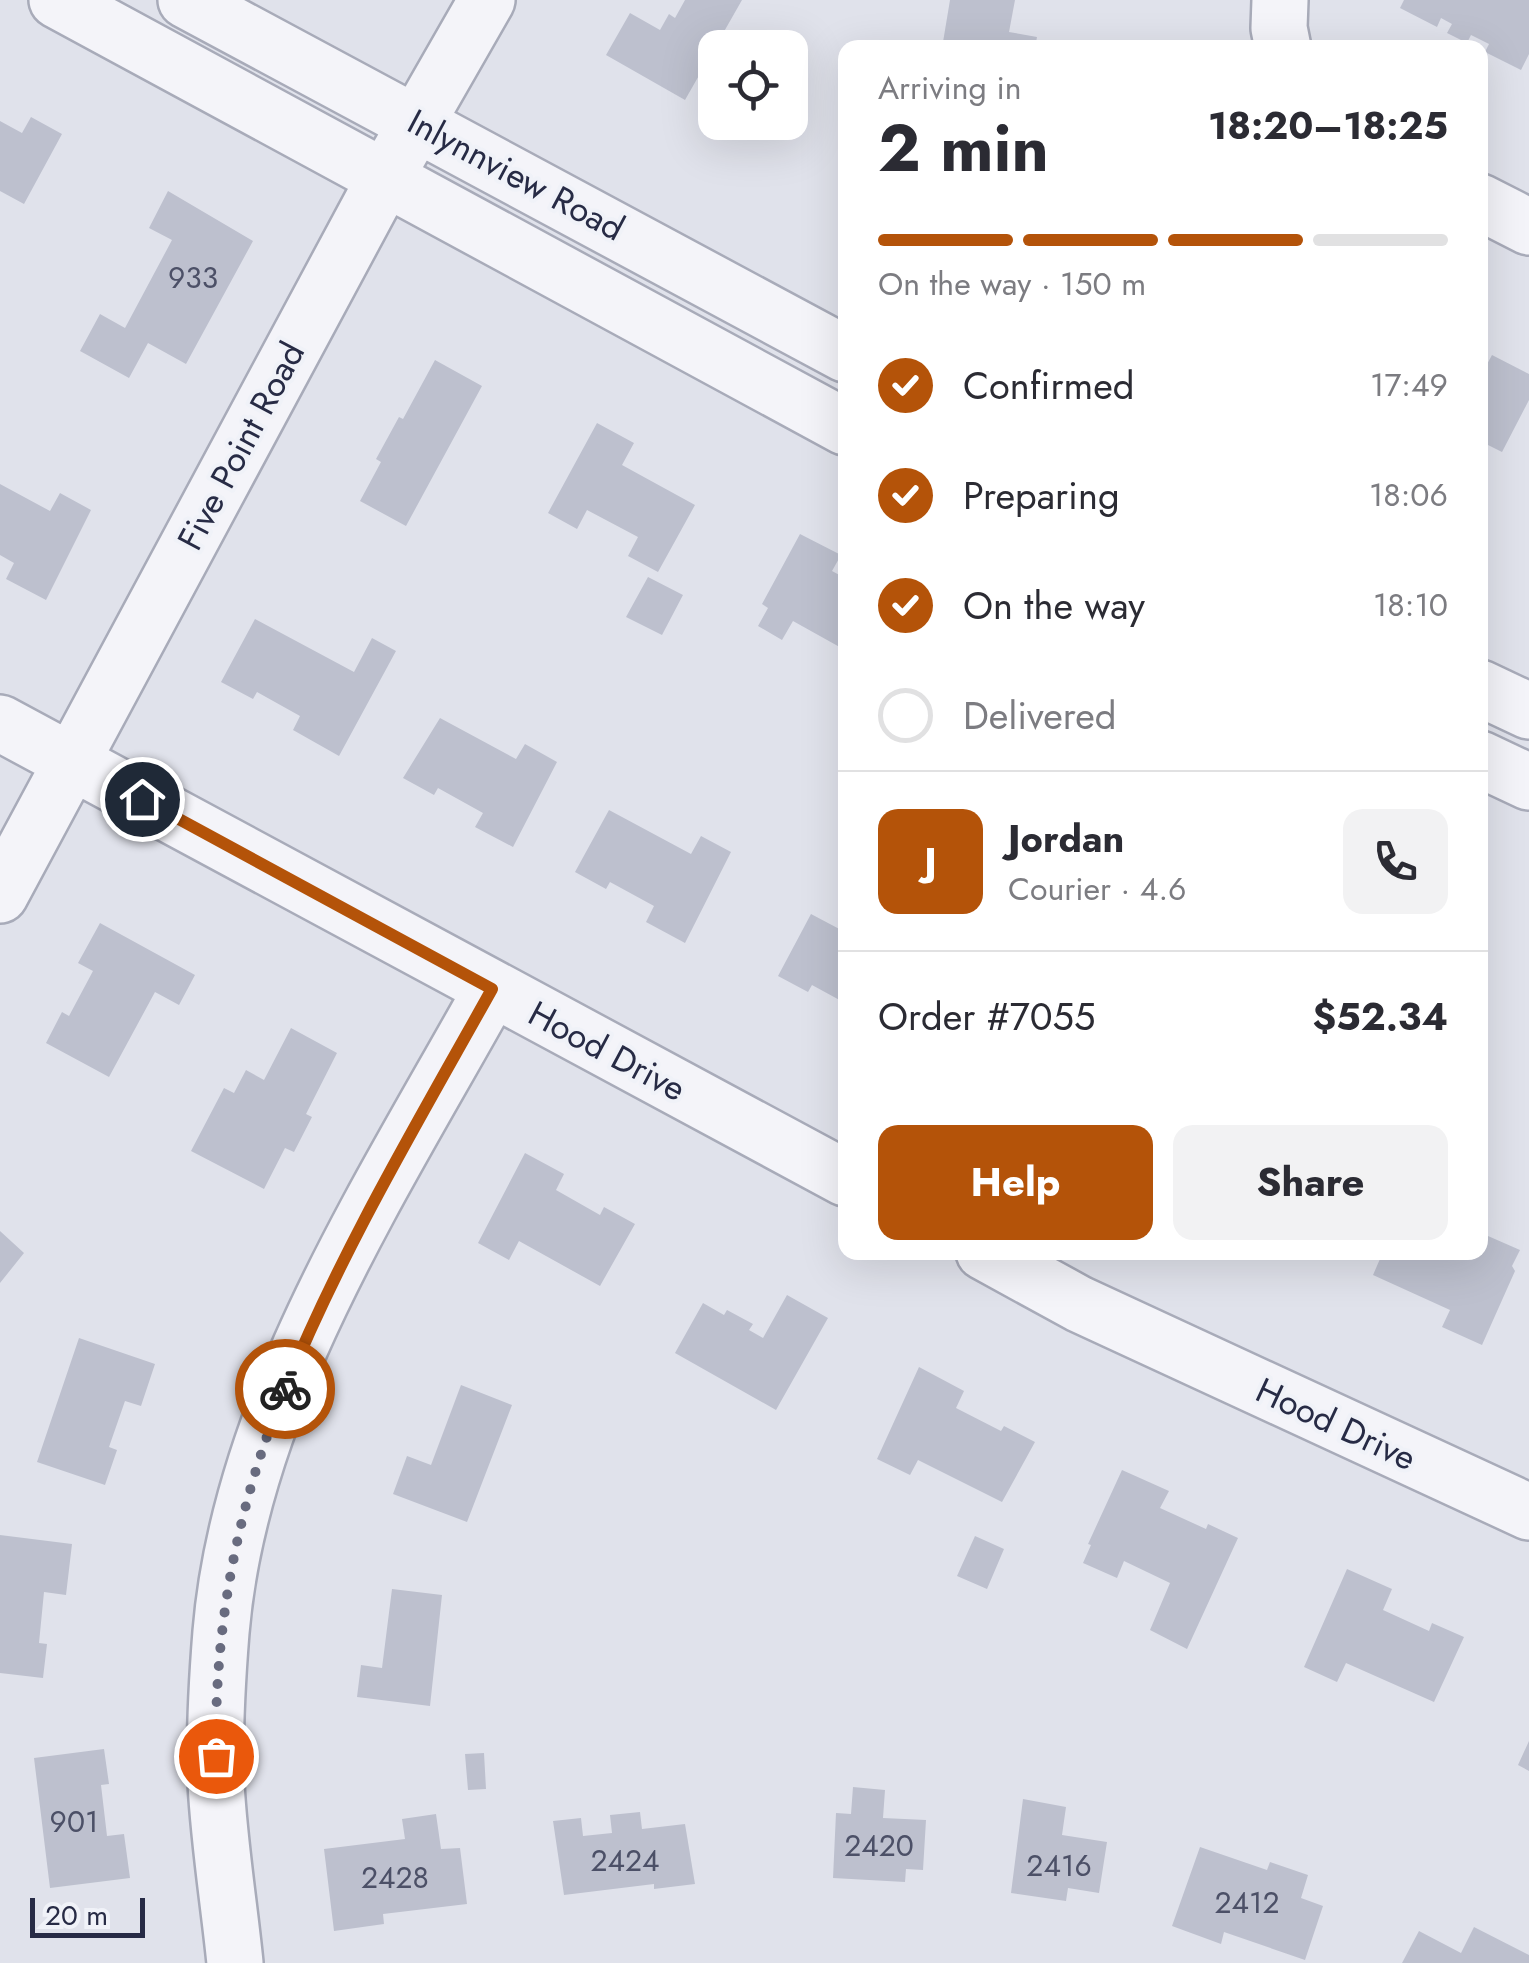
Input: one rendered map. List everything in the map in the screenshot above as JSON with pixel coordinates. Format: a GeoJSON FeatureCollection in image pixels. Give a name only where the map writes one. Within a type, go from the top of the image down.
{"type":"FeatureCollection","features":[{"type":"Feature","properties":{"kind":"street"},"geometry":{"type":"LineString","coordinates":[[57,0],[838,423]]}},
{"type":"Feature","properties":{"kind":"street","name":"Inlynnview Road"},"geometry":{"type":"LineString","coordinates":[[186,0],[838,350]]}},
{"type":"Feature","properties":{"kind":"street","name":"Five Point Road"},"geometry":{"type":"LineString","coordinates":[[0,895],[385,178],[486,0]]}},
{"type":"Feature","properties":{"kind":"street"},"geometry":{"type":"LineString","coordinates":[[1280,0],[1281,40]]}},
{"type":"Feature","properties":{"kind":"street"},"geometry":{"type":"LineString","coordinates":[[1488,206],[1529,227]]}},
{"type":"Feature","properties":{"kind":"street"},"geometry":{"type":"LineString","coordinates":[[1488,692],[1529,711]]}},
{"type":"Feature","properties":{"kind":"street","name":"Hood Drive"},"geometry":{"type":"LineString","coordinates":[[0,723],[838,1174]]}},
{"type":"Feature","properties":{"kind":"street"},"geometry":{"type":"LineString","coordinates":[[1488,763],[1529,782]]}},
{"type":"Feature","properties":{"kind":"street"},"geometry":{"type":"LineString","coordinates":[[235,1963],[216,1785],[215,1726],[221,1628],[237,1532],[269,1427],[310,1326],[492,989]]}},
{"type":"Feature","properties":{"kind":"street","name":"Hood Drive"},"geometry":{"type":"LineString","coordinates":[[999,1260],[1096,1312],[1529,1512]]}},
{"type":"Feature","properties":{"kind":"building"},"geometry":{"type":"Polygon","coordinates":[[[685,0],[742,0],[725,30],[698,30],[698,77],[685,100],[606,55],[630,13],[660,30],[669,14],[675,18],[685,0]]]}},
{"type":"Feature","properties":{"kind":"building"},"geometry":{"type":"Polygon","coordinates":[[[950,0],[1015,0],[1009,32],[1037,37],[1036,40],[943,40],[950,0]]]}},
{"type":"Feature","properties":{"kind":"building"},"geometry":{"type":"Polygon","coordinates":[[[1404,0],[1529,0],[1529,54],[1521,70],[1488,54],[1488,40],[1471,35],[1468,40],[1461,40],[1447,33],[1452,24],[1441,18],[1437,27],[1400,8],[1404,0]]]}},
{"type":"Feature","properties":{"kind":"building"},"geometry":{"type":"Polygon","coordinates":[[[31,117],[62,134],[24,204],[0,191],[0,121],[22,133],[31,117]]]}},
{"type":"Feature","properties":{"kind":"building"},"geometry":{"type":"Polygon","coordinates":[[[168,191],[253,241],[186,364],[148,343],[129,378],[80,351],[100,314],[125,328],[172,240],[149,228],[168,191]]]}},
{"type":"Feature","properties":{"kind":"building"},"geometry":{"type":"Polygon","coordinates":[[[1492,355],[1529,374],[1529,400],[1502,452],[1488,445],[1488,362],[1492,355]]]}},
{"type":"Feature","properties":{"kind":"building"},"geometry":{"type":"Polygon","coordinates":[[[435,360],[482,386],[406,526],[360,501],[381,462],[376,459],[435,360]]]}},
{"type":"Feature","properties":{"kind":"building"},"geometry":{"type":"Polygon","coordinates":[[[597,423],[634,443],[622,465],[695,505],[658,572],[628,556],[638,537],[587,510],[577,529],[548,513],[597,423]]]}},
{"type":"Feature","properties":{"kind":"building"},"geometry":{"type":"Polygon","coordinates":[[[0,484],[50,511],[60,493],[91,510],[46,600],[6,579],[14,563],[0,555],[0,484]]]}},
{"type":"Feature","properties":{"kind":"building"},"geometry":{"type":"Polygon","coordinates":[[[800,534],[838,553],[832,571],[838,574],[838,646],[793,621],[782,640],[758,626],[768,608],[762,604],[800,534]]]}},
{"type":"Feature","properties":{"kind":"building"},"geometry":{"type":"Polygon","coordinates":[[[648,577],[683,595],[662,635],[626,617],[648,577]]]}},
{"type":"Feature","properties":{"kind":"building"},"geometry":{"type":"Polygon","coordinates":[[[255,619],[354,672],[372,638],[396,651],[339,756],[293,730],[300,716],[257,692],[253,699],[221,682],[255,619]]]}},
{"type":"Feature","properties":{"kind":"building"},"geometry":{"type":"Polygon","coordinates":[[[440,718],[516,759],[525,744],[557,762],[513,847],[475,827],[483,813],[438,788],[434,795],[403,778],[440,718]]]}},
{"type":"Feature","properties":{"kind":"building"},"geometry":{"type":"Polygon","coordinates":[[[609,810],[691,854],[701,836],[731,852],[685,943],[646,922],[654,906],[610,882],[606,889],[575,872],[609,810]]]}},
{"type":"Feature","properties":{"kind":"building"},"geometry":{"type":"Polygon","coordinates":[[[811,914],[838,928],[838,999],[812,985],[808,992],[778,976],[811,914]]]}},
{"type":"Feature","properties":{"kind":"building"},"geometry":{"type":"Polygon","coordinates":[[[100,923],[195,975],[179,1005],[155,992],[109,1077],[46,1043],[62,1012],[69,1016],[93,971],[78,963],[100,923]]]}},
{"type":"Feature","properties":{"kind":"building"},"geometry":{"type":"Polygon","coordinates":[[[291,1028],[337,1053],[306,1114],[312,1117],[294,1152],[285,1148],[264,1189],[191,1151],[224,1088],[234,1093],[246,1070],[264,1080],[291,1028]]]}},
{"type":"Feature","properties":{"kind":"building"},"geometry":{"type":"Polygon","coordinates":[[[525,1153],[564,1174],[556,1190],[600,1215],[604,1207],[635,1224],[600,1286],[519,1241],[509,1260],[478,1243],[525,1153]]]}},
{"type":"Feature","properties":{"kind":"building"},"geometry":{"type":"Polygon","coordinates":[[[0,1231],[24,1253],[0,1283],[0,1231]]]}},
{"type":"Feature","properties":{"kind":"building"},"geometry":{"type":"Polygon","coordinates":[[[1488,1236],[1520,1250],[1512,1266],[1515,1271],[1482,1345],[1442,1327],[1450,1310],[1373,1275],[1380,1260],[1488,1260],[1488,1236]]]}},
{"type":"Feature","properties":{"kind":"building"},"geometry":{"type":"Polygon","coordinates":[[[787,1295],[828,1318],[776,1410],[675,1353],[703,1303],[753,1324],[749,1330],[763,1338],[787,1295]]]}},
{"type":"Feature","properties":{"kind":"building"},"geometry":{"type":"Polygon","coordinates":[[[79,1338],[155,1364],[141,1406],[125,1401],[109,1447],[117,1450],[105,1485],[37,1462],[79,1338]]]}},
{"type":"Feature","properties":{"kind":"building"},"geometry":{"type":"Polygon","coordinates":[[[919,1367],[964,1391],[956,1408],[1001,1431],[1004,1426],[1035,1442],[1002,1502],[918,1460],[910,1475],[877,1459],[919,1367]]]}},
{"type":"Feature","properties":{"kind":"building"},"geometry":{"type":"Polygon","coordinates":[[[461,1385],[512,1405],[467,1522],[393,1494],[407,1456],[431,1465],[461,1385]]]}},
{"type":"Feature","properties":{"kind":"building"},"geometry":{"type":"Polygon","coordinates":[[[1122,1470],[1169,1491],[1160,1508],[1206,1529],[1208,1524],[1238,1538],[1187,1649],[1150,1630],[1170,1583],[1124,1561],[1117,1578],[1083,1563],[1122,1470]]]}},
{"type":"Feature","properties":{"kind":"building"},"geometry":{"type":"Polygon","coordinates":[[[0,1535],[72,1544],[66,1595],[44,1592],[39,1643],[47,1644],[43,1678],[0,1673],[0,1535]]]}},
{"type":"Feature","properties":{"kind":"building"},"geometry":{"type":"Polygon","coordinates":[[[975,1536],[1004,1549],[987,1589],[957,1576],[975,1536]]]}},
{"type":"Feature","properties":{"kind":"building"},"geometry":{"type":"Polygon","coordinates":[[[1347,1569],[1392,1589],[1383,1610],[1429,1631],[1432,1623],[1464,1637],[1434,1702],[1346,1663],[1337,1682],[1304,1667],[1347,1569]]]}},
{"type":"Feature","properties":{"kind":"building"},"geometry":{"type":"Polygon","coordinates":[[[392,1589],[442,1595],[430,1706],[357,1697],[361,1665],[382,1668],[392,1589]]]}},
{"type":"Feature","properties":{"kind":"building"},"geometry":{"type":"Polygon","coordinates":[[[1529,1741],[1529,1771],[1518,1765],[1529,1741]]]}},
{"type":"Feature","properties":{"kind":"building"},"geometry":{"type":"Polygon","coordinates":[[[104,1749],[109,1784],[101,1785],[107,1836],[124,1834],[130,1878],[50,1888],[34,1758],[104,1749]]]}},
{"type":"Feature","properties":{"kind":"building"},"geometry":{"type":"Polygon","coordinates":[[[484,1753],[486,1789],[468,1790],[465,1754],[484,1753]]]}},
{"type":"Feature","properties":{"kind":"building"},"geometry":{"type":"Polygon","coordinates":[[[853,1787],[885,1790],[883,1818],[926,1820],[923,1870],[906,1869],[905,1882],[833,1878],[836,1813],[851,1814],[853,1787]]]}},
{"type":"Feature","properties":{"kind":"building"},"geometry":{"type":"Polygon","coordinates":[[[1023,1799],[1066,1807],[1062,1835],[1107,1842],[1099,1893],[1068,1888],[1066,1901],[1011,1893],[1023,1799]]]}},
{"type":"Feature","properties":{"kind":"building"},"geometry":{"type":"Polygon","coordinates":[[[640,1812],[642,1829],[685,1824],[695,1884],[654,1889],[654,1884],[564,1895],[553,1821],[581,1818],[583,1836],[612,1833],[610,1815],[640,1812]]]}},
{"type":"Feature","properties":{"kind":"building"},"geometry":{"type":"Polygon","coordinates":[[[436,1814],[441,1849],[460,1848],[467,1904],[383,1914],[384,1924],[334,1931],[324,1849],[405,1839],[402,1819],[436,1814]]]}},
{"type":"Feature","properties":{"kind":"building"},"geometry":{"type":"Polygon","coordinates":[[[1200,1847],[1267,1870],[1270,1862],[1308,1875],[1301,1898],[1323,1906],[1305,1960],[1224,1932],[1221,1944],[1172,1926],[1200,1847]]]}},
{"type":"Feature","properties":{"kind":"building"},"geometry":{"type":"Polygon","coordinates":[[[1474,1927],[1529,1955],[1529,1963],[1402,1963],[1419,1931],[1461,1953],[1474,1927]]]}},
{"type":"Feature","properties":{"kind":"way so far"},"geometry":{"type":"LineString","coordinates":[[216,1756],[221,1628],[237,1532],[269,1427],[285,1389]]}},
{"type":"Feature","properties":{"kind":"route"},"geometry":{"type":"LineString","coordinates":[[142,799],[492,989],[367,1215],[310,1326],[285,1389]]}}]}
